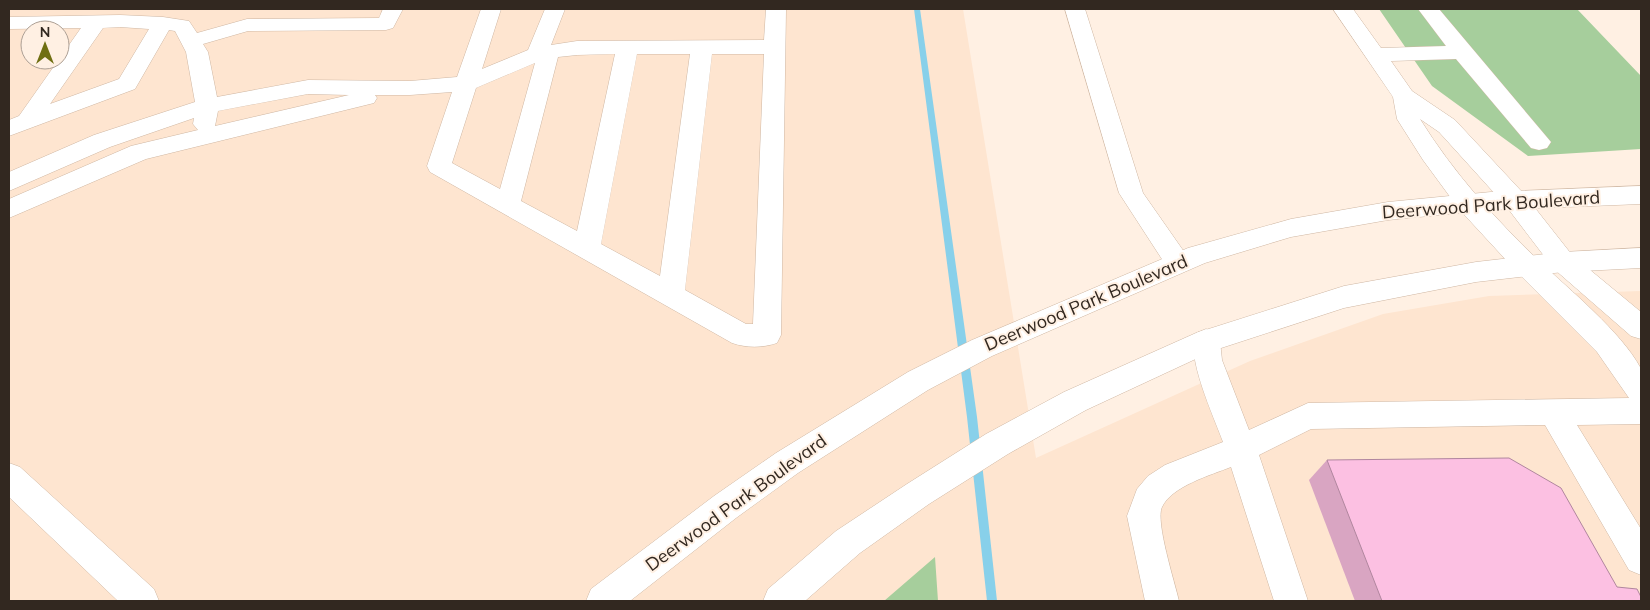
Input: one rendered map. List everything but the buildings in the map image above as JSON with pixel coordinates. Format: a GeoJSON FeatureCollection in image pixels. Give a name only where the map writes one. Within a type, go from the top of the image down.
{"type":"FeatureCollection","features":[{"type":"Feature","properties":{"kind":"main road"},"geometry":{"type":"LineString","coordinates":[[134,9],[179,29],[197,52],[207,106],[203,138]]}},
{"type":"Feature","properties":{"kind":"main road"},"geometry":{"type":"LineString","coordinates":[[9,23],[98,21],[179,29],[247,25],[261,17],[326,17],[386,24],[393,9]]}},
{"type":"Feature","properties":{"kind":"main road"},"geometry":{"type":"LineString","coordinates":[[491,9],[438,166],[742,334],[767,335],[776,9]]}},
{"type":"Feature","properties":{"kind":"main road"},"geometry":{"type":"LineString","coordinates":[[508,204],[555,9]]}},
{"type":"Feature","properties":{"kind":"main road"},"geometry":{"type":"LineString","coordinates":[[1075,9],[1131,193],[1178,263]]}},
{"type":"Feature","properties":{"kind":"main road"},"geometry":{"type":"LineString","coordinates":[[1342,9],[1404,96],[1447,126],[1515,200],[1563,262],[1641,328]]}},
{"type":"Feature","properties":{"kind":"main road"},"geometry":{"type":"LineString","coordinates":[[1428,9],[1539,142]]}},
{"type":"Feature","properties":{"kind":"main road"},"geometry":{"type":"LineString","coordinates":[[18,124],[98,21]]}},
{"type":"Feature","properties":{"kind":"main road"},"geometry":{"type":"LineString","coordinates":[[18,124],[127,84],[179,29]]}},
{"type":"Feature","properties":{"kind":"main road"},"geometry":{"type":"LineString","coordinates":[[671,295],[702,47]]}},
{"type":"Feature","properties":{"kind":"main road"},"geometry":{"type":"LineString","coordinates":[[9,182],[102,141],[207,106],[308,87],[410,88],[465,84],[543,53],[577,48],[776,47]]}},
{"type":"Feature","properties":{"kind":"main road"},"geometry":{"type":"LineString","coordinates":[[587,248],[627,48]]}},
{"type":"Feature","properties":{"kind":"main road"},"geometry":{"type":"LineString","coordinates":[[1374,55],[1462,52]]}},
{"type":"Feature","properties":{"kind":"main road"},"geometry":{"type":"LineString","coordinates":[[9,210],[139,152],[410,88]]}},
{"type":"Feature","properties":{"kind":"main road"},"geometry":{"type":"LineString","coordinates":[[1404,96],[1409,119],[1431,154],[1468,203],[1527,266],[1608,344],[1641,391]]}},
{"type":"Feature","properties":{"kind":"main road","name":"Deerwood Park Boulevard"},"geometry":{"type":"LineString","coordinates":[[603,601],[725,507],[787,463],[918,381],[982,348],[1197,255],[1291,228],[1371,214],[1468,203],[1641,195]]}},
{"type":"Feature","properties":{"kind":"main road"},"geometry":{"type":"LineString","coordinates":[[780,601],[848,542],[981,454],[1075,400],[1206,341],[1344,297],[1476,272],[1563,262],[1641,258]]}},
{"type":"Feature","properties":{"kind":"main road"},"geometry":{"type":"LineString","coordinates":[[1206,341],[1208,360],[1241,449],[1291,601]]}},
{"type":"Feature","properties":{"kind":"main road"},"geometry":{"type":"LineString","coordinates":[[1162,601],[1143,516],[1148,499],[1159,486],[1176,475],[1241,449],[1308,416],[1554,414],[1641,411]]}},
{"type":"Feature","properties":{"kind":"main road"},"geometry":{"type":"LineString","coordinates":[[1554,414],[1641,559]]}},
{"type":"Feature","properties":{"kind":"main road"},"geometry":{"type":"LineString","coordinates":[[9,477],[142,601]]}},
{"type":"Feature","properties":{"kind":"shaded area"},"geometry":{"type":"Polygon","coordinates":[[[9,9],[963,9],[1036,458],[1250,361],[1383,314],[1489,296],[1641,291],[1641,601],[9,601],[9,9]]]}},
{"type":"Feature","properties":{"kind":"green space"},"geometry":{"type":"Polygon","coordinates":[[[1379,9],[1577,9],[1641,76],[1641,149],[1528,156],[1432,86],[1379,9]]]}},
{"type":"Feature","properties":{"kind":"green space"},"geometry":{"type":"Polygon","coordinates":[[[935,557],[938,601],[884,601],[935,557]]]}},
{"type":"Feature","properties":{"kind":"waterway"},"geometry":{"type":"LineString","coordinates":[[917,9],[972,417],[992,601]]}}]}
